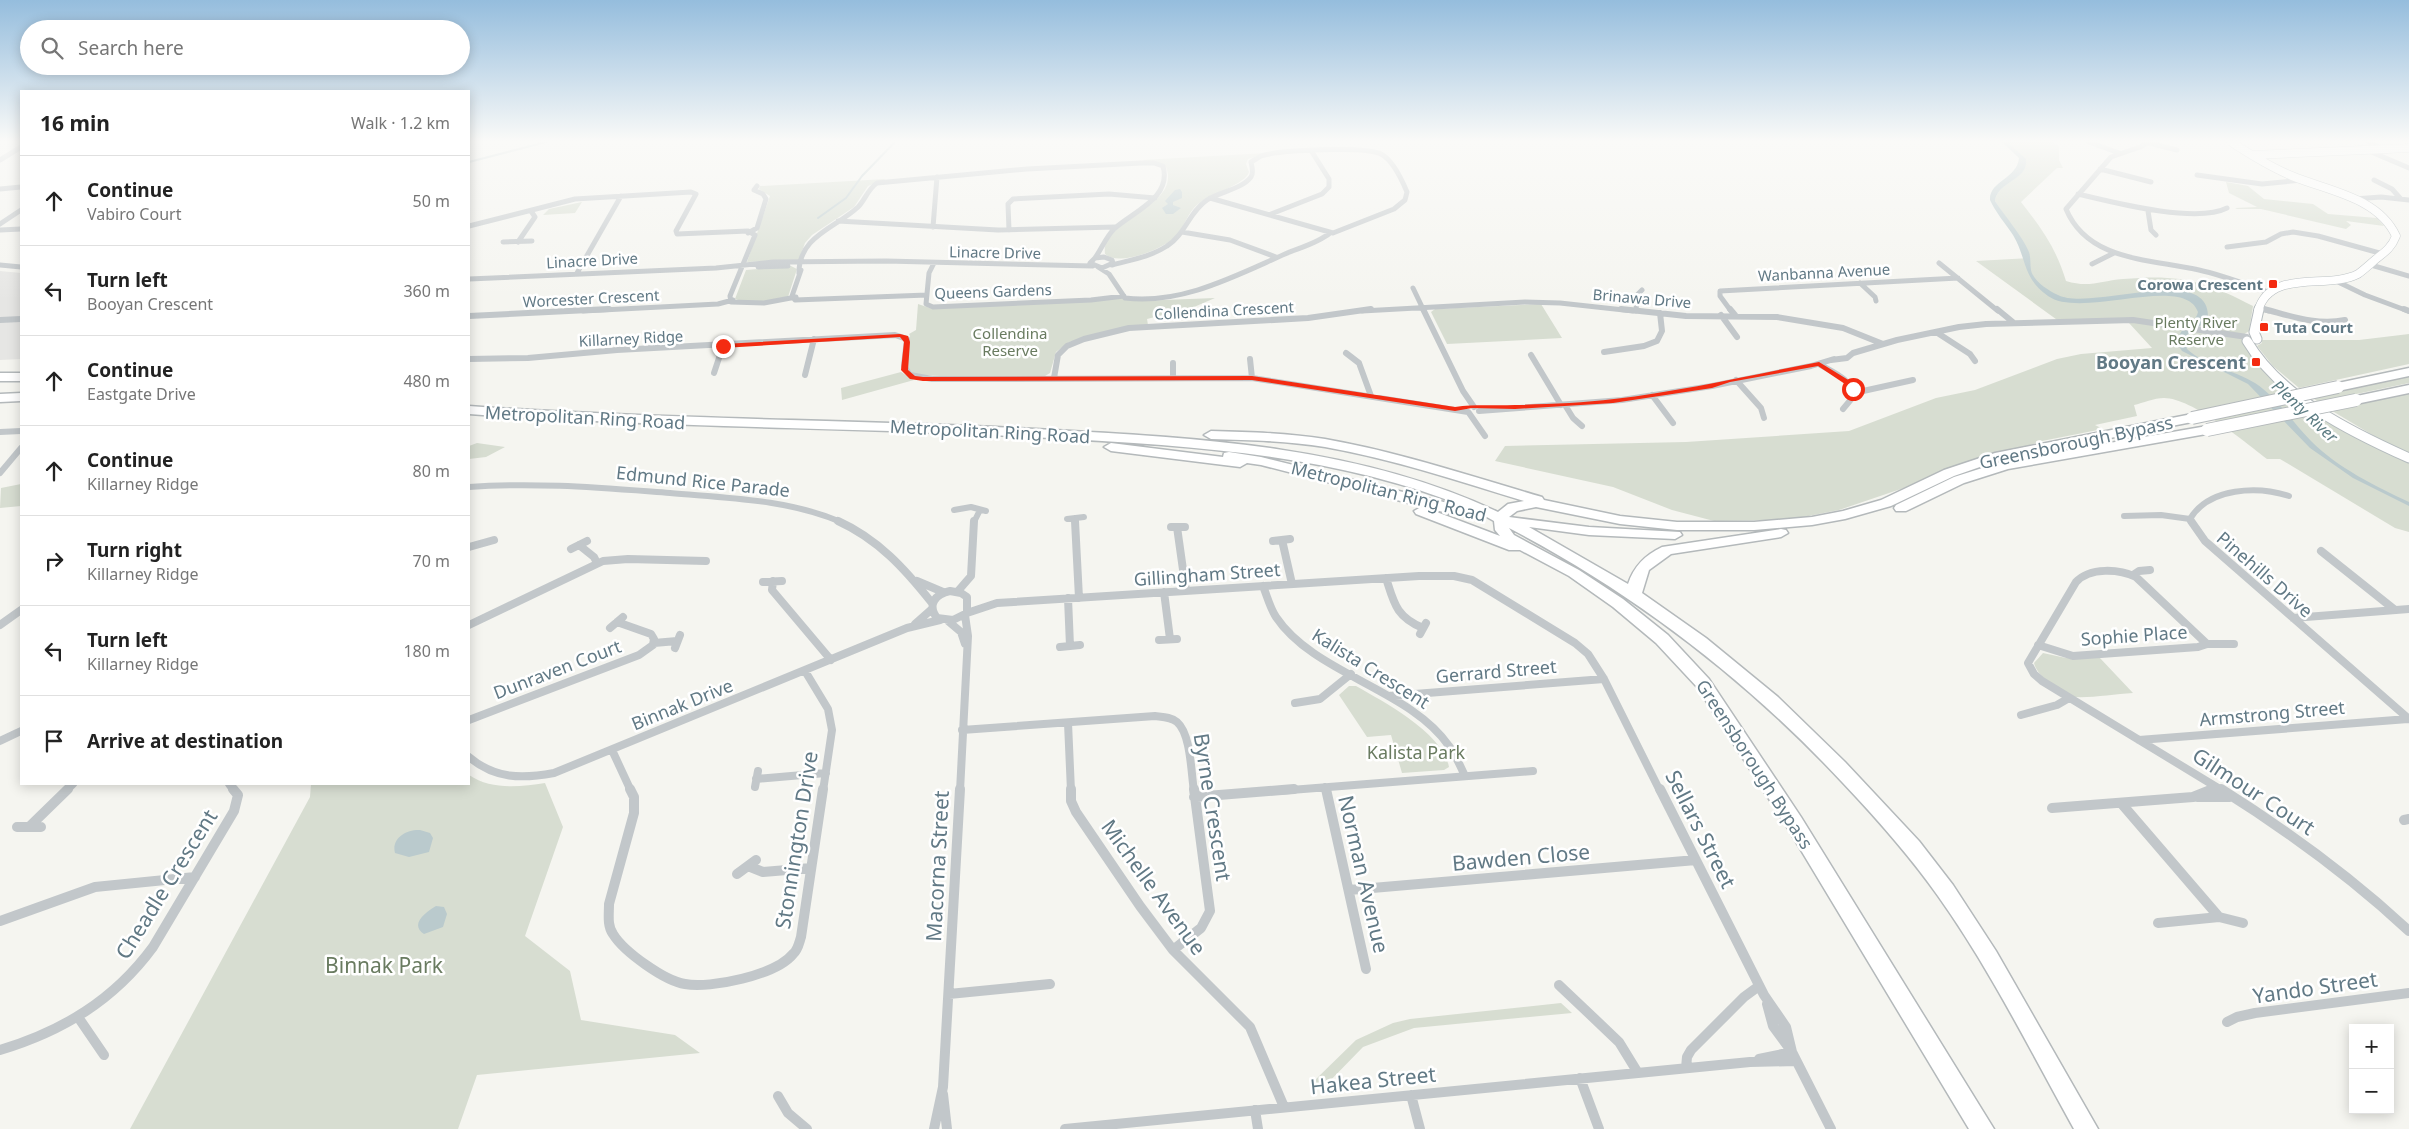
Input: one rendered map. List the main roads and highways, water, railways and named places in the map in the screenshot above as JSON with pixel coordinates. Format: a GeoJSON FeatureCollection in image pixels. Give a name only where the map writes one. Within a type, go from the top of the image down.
{"type":"FeatureCollection","features":[{"type":"Feature","properties":{"kind":"highway","name":"Greensborough Bypass"},"geometry":{"type":"LineString","coordinates":[[1982,1129],[1890,982],[1794,822],[1709,690],[1655,633],[1592,584],[1509,538],[1502,530],[1501,518],[1507,510],[1520,504],[1536,503],[1614,518],[1677,526],[1754,526],[1812,521],[1845,515],[1886,503],[1949,473],[2000,456],[2409,372]]}},
{"type":"Feature","properties":{"kind":"highway"},"geometry":{"type":"LineString","coordinates":[[0,377],[20,377]]}},
{"type":"Feature","properties":{"kind":"highway","name":"Greensborough Bypass"},"geometry":{"type":"LineString","coordinates":[[2086,1129],[1984,949],[1921,857],[1886,816],[1792,719],[1760,689],[1699,639],[1634,593],[1638,575],[1653,558],[1667,550],[1819,529],[1866,520],[1908,505],[1970,476],[2006,465],[2208,430],[2409,389]]}},
{"type":"Feature","properties":{"kind":"highway"},"geometry":{"type":"LineString","coordinates":[[0,398],[20,397]]}},
{"type":"Feature","properties":{"kind":"highway","name":"Metropolitan Ring Road"},"geometry":{"type":"LineString","coordinates":[[470,410],[620,420],[884,425],[1043,433],[1220,445],[1302,457],[1434,490],[1501,518],[1574,557],[1634,593]]}},
{"type":"Feature","properties":{"kind":"highway","name":"Metropolitan Ring Road"},"geometry":{"type":"LineString","coordinates":[[470,416],[614,426],[874,433],[1185,450],[1266,462],[1321,474],[1446,508],[1538,525],[1636,534],[1711,536],[1782,533]]}},
{"type":"Feature","properties":{"kind":"highway"},"geometry":{"type":"LineString","coordinates":[[1043,433],[1244,436],[1312,441],[1384,456],[1556,506]]}},
{"type":"Feature","properties":{"kind":"highway"},"geometry":{"type":"LineString","coordinates":[[1094,445],[1243,464],[1331,483],[1464,526],[1521,550],[1592,584]]}},
{"type":"Feature","properties":{"kind":"waterway"},"geometry":{"type":"LineString","coordinates":[[818,218],[848,195]]}},
{"type":"Feature","properties":{"kind":"place","name":"Corowa Crescent"},"geometry":{"type":"Point","coordinates":[2273,284]}},
{"type":"Feature","properties":{"kind":"place","name":"Tuta Court"},"geometry":{"type":"Point","coordinates":[2264,327]}},
{"type":"Feature","properties":{"kind":"place","name":"Booyan Crescent"},"geometry":{"type":"Point","coordinates":[2256,362]}},
{"type":"Feature","properties":{"kind":"park label","name":"Plenty River Reserve"},"geometry":{"type":"Point","coordinates":[2196,330]}},
{"type":"Feature","properties":{"kind":"park label","name":"Collendina Reserve"},"geometry":{"type":"Point","coordinates":[1010,342]}},
{"type":"Feature","properties":{"kind":"park label","name":"Kalista Park"},"geometry":{"type":"Point","coordinates":[1416,752]}},
{"type":"Feature","properties":{"kind":"park label","name":"Binnak Park"},"geometry":{"type":"Point","coordinates":[384,965]}},
{"type":"Feature","properties":{"kind":"water label","name":"Plenty River"},"geometry":{"type":"Point","coordinates":[2305,411]}}]}
